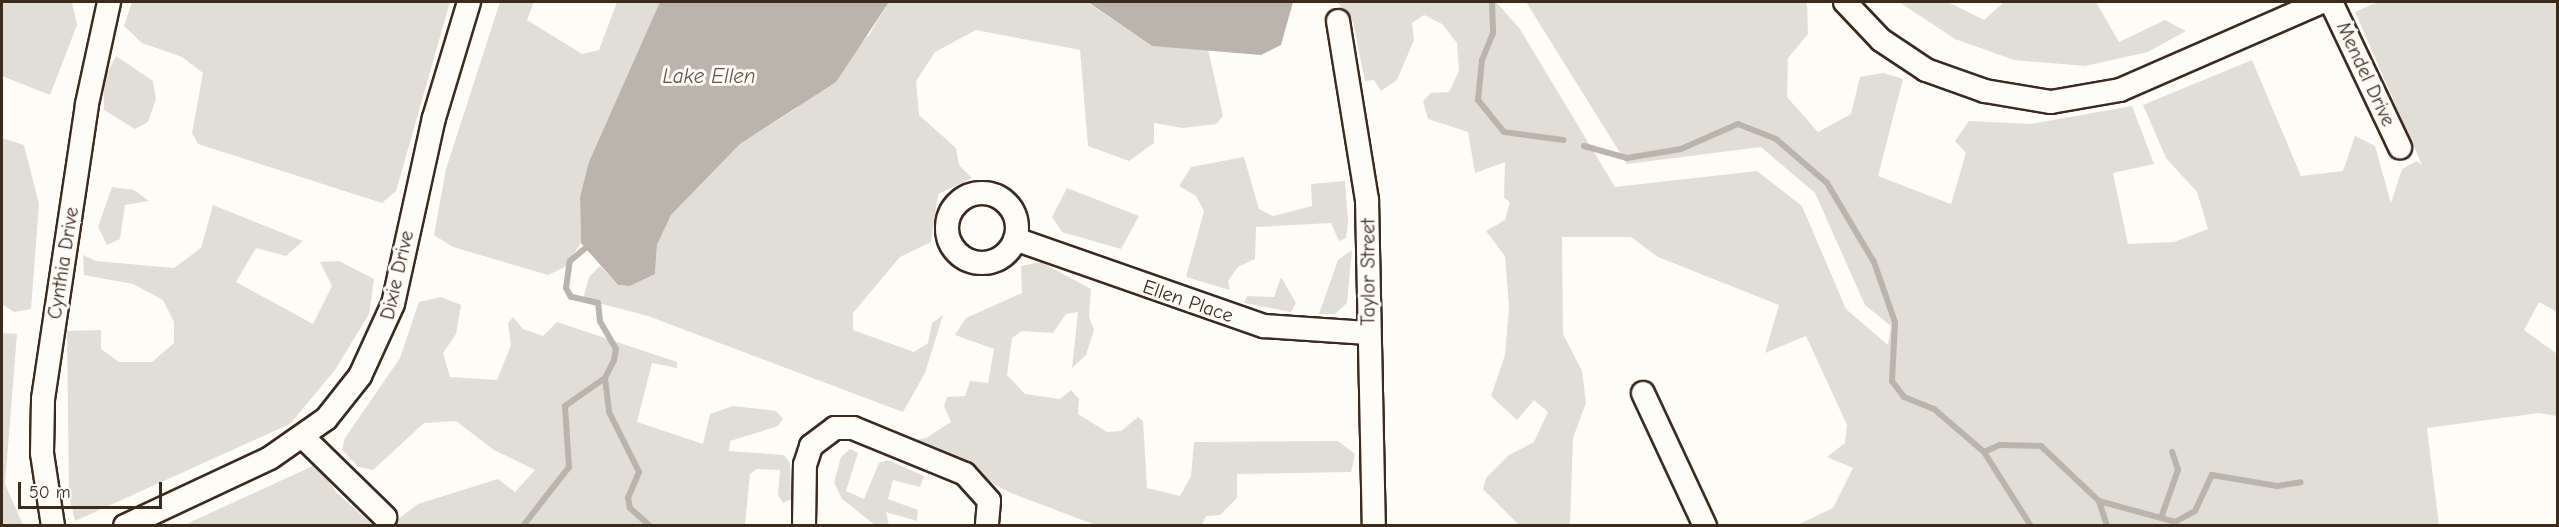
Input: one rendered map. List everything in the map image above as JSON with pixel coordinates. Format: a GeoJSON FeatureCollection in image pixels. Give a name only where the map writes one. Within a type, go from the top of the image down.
{"type":"FeatureCollection","features":[{"type":"Feature","properties":{"kind":"street","name":"Cynthia Drive"},"geometry":{"type":"LineString","coordinates":[[53,525],[42,453],[43,399],[87,104],[109,2]]}},
{"type":"Feature","properties":{"kind":"street","name":"Dixie Drive"},"geometry":{"type":"LineString","coordinates":[[125,525],[270,459],[303,437],[342,401],[387,324],[431,129],[469,2]]}},
{"type":"Feature","properties":{"kind":"street"},"geometry":{"type":"LineString","coordinates":[[1845,2],[1881,40],[1926,70],[1985,91],[2051,102],[2120,90],[2321,2]]}},
{"type":"Feature","properties":{"kind":"street","name":"Mendel Drive"},"geometry":{"type":"LineString","coordinates":[[2331,2],[2400,147]]}},
{"type":"Feature","properties":{"kind":"street","name":"Taylor Street"},"geometry":{"type":"LineString","coordinates":[[1338,21],[1364,158],[1374,525]]}},
{"type":"Feature","properties":{"kind":"street","name":"Ellen Place"},"geometry":{"type":"LineString","coordinates":[[1015,239],[1264,326],[1368,333]]}},
{"type":"Feature","properties":{"kind":"street"},"geometry":{"type":"LineString","coordinates":[[1643,393],[1705,525]]}},
{"type":"Feature","properties":{"kind":"street"},"geometry":{"type":"LineString","coordinates":[[804,525],[805,465],[812,446],[835,428],[853,428],[965,474],[989,501],[987,525]]}},
{"type":"Feature","properties":{"kind":"street"},"geometry":{"type":"LineString","coordinates":[[303,437],[385,517]]}},
{"type":"Feature","properties":{"kind":"shaded area"},"geometry":{"type":"Polygon","coordinates":[[[2,2],[72,2],[77,25],[50,95],[2,76],[2,2]]]}},
{"type":"Feature","properties":{"kind":"shaded area"},"geometry":{"type":"Polygon","coordinates":[[[132,2],[450,2],[396,191],[382,203],[198,144],[192,133],[203,73],[182,57],[142,43],[124,26],[132,2]]]}},
{"type":"Feature","properties":{"kind":"shaded area"},"geometry":{"type":"Polygon","coordinates":[[[500,2],[534,2],[527,20],[582,54],[599,50],[617,2],[660,2],[580,197],[581,243],[565,267],[548,275],[453,247],[434,235],[446,169],[500,2]]]}},
{"type":"Feature","properties":{"kind":"shaded area"},"geometry":{"type":"Polygon","coordinates":[[[889,2],[1087,2],[1152,46],[1208,49],[1223,116],[1216,124],[1182,128],[1154,123],[1154,143],[1129,161],[1088,146],[1080,50],[976,30],[935,52],[916,81],[919,115],[956,148],[959,165],[972,178],[938,194],[931,242],[900,257],[853,313],[853,330],[914,352],[928,343],[932,323],[943,315],[925,373],[903,412],[648,316],[583,299],[589,277],[600,266],[618,285],[630,286],[655,274],[657,245],[671,215],[740,144],[797,108],[869,35],[889,2]]]}},
{"type":"Feature","properties":{"kind":"shaded area"},"geometry":{"type":"Polygon","coordinates":[[[1337,2],[1496,2],[1520,29],[1615,187],[1757,171],[1802,206],[1846,309],[1888,345],[1891,326],[1865,305],[1815,193],[1761,147],[1627,164],[1526,2],[1807,2],[1808,34],[1788,58],[1787,97],[1818,132],[1851,114],[1860,77],[1883,73],[1903,79],[1878,176],[1951,204],[1966,153],[1955,141],[1969,121],[2030,124],[2132,106],[2154,164],[2113,173],[2128,244],[2174,242],[2208,229],[2197,192],[2166,158],[2143,105],[2252,60],[2301,176],[2343,171],[2355,136],[2375,146],[2391,203],[2402,169],[2417,161],[2422,165],[2355,12],[2378,2],[2557,2],[2557,312],[2539,302],[2524,330],[2557,354],[2557,416],[2539,413],[2427,428],[2439,525],[1797,525],[1833,508],[1853,468],[1827,457],[1845,443],[1847,425],[1806,336],[1765,353],[1779,305],[1658,257],[1631,237],[1562,237],[1563,334],[1582,371],[1586,403],[1573,438],[1570,525],[1519,525],[1483,489],[1486,478],[1509,455],[1534,442],[1548,412],[1534,400],[1517,420],[1491,396],[1505,355],[1509,308],[1505,256],[1486,231],[1505,220],[1510,202],[1504,198],[1505,162],[1475,173],[1468,132],[1428,119],[1423,101],[1431,93],[1449,92],[1459,71],[1457,43],[1442,24],[1424,15],[1412,23],[1414,40],[1397,80],[1381,91],[1374,80],[1365,81],[1353,22],[1337,2]]]}},
{"type":"Feature","properties":{"kind":"shaded area"},"geometry":{"type":"Polygon","coordinates":[[[1899,2],[1948,2],[1984,20],[2004,2],[2096,2],[2119,42],[2165,20],[2186,31],[2148,52],[2085,66],[2014,60],[1955,39],[1899,2]]]}},
{"type":"Feature","properties":{"kind":"shaded area"},"geometry":{"type":"Polygon","coordinates":[[[116,56],[153,81],[156,99],[148,122],[135,129],[104,110],[104,79],[116,56]]]}},
{"type":"Feature","properties":{"kind":"shaded area"},"geometry":{"type":"Polygon","coordinates":[[[2,138],[24,145],[39,204],[31,309],[14,312],[2,304],[2,138]]]}},
{"type":"Feature","properties":{"kind":"shaded area"},"geometry":{"type":"Polygon","coordinates":[[[1244,157],[1259,209],[1273,216],[1312,206],[1311,184],[1345,181],[1348,223],[1346,238],[1339,241],[1331,223],[1256,227],[1255,259],[1238,267],[1228,281],[1230,290],[1186,277],[1204,211],[1196,196],[1179,186],[1191,167],[1244,157]]]}},
{"type":"Feature","properties":{"kind":"shaded area"},"geometry":{"type":"Polygon","coordinates":[[[112,187],[134,190],[149,201],[125,205],[120,239],[107,245],[98,227],[112,187]]]}},
{"type":"Feature","properties":{"kind":"shaded area"},"geometry":{"type":"Polygon","coordinates":[[[1067,188],[1139,216],[1121,249],[1062,232],[1052,217],[1067,188]]]}},
{"type":"Feature","properties":{"kind":"shaded area"},"geometry":{"type":"Polygon","coordinates":[[[213,205],[303,241],[286,256],[256,248],[236,282],[313,324],[332,286],[320,262],[339,261],[374,279],[369,314],[335,370],[290,424],[75,521],[69,496],[67,331],[101,330],[101,349],[119,362],[152,362],[174,343],[174,322],[163,300],[133,284],[84,275],[83,255],[96,261],[174,268],[201,248],[213,205]]]}},
{"type":"Feature","properties":{"kind":"shaded area"},"geometry":{"type":"Polygon","coordinates":[[[1352,250],[1347,303],[1335,314],[1319,314],[1338,260],[1352,250]]]}},
{"type":"Feature","properties":{"kind":"shaded area"},"geometry":{"type":"Polygon","coordinates":[[[1041,262],[1091,289],[1089,317],[1094,330],[1086,355],[1072,368],[1078,312],[1066,314],[1053,333],[1022,331],[1012,338],[1007,375],[1025,394],[1060,399],[1071,390],[1079,399],[1078,414],[1107,432],[1121,431],[1138,417],[1143,421],[1147,488],[1180,496],[1191,476],[1194,442],[1338,441],[1355,454],[1351,472],[1237,474],[1237,498],[1220,515],[1206,516],[1202,525],[1098,526],[1011,493],[911,441],[926,438],[951,422],[944,406],[947,397],[965,396],[970,381],[988,383],[994,349],[955,335],[966,318],[1022,293],[1021,266],[1041,262]]]}},
{"type":"Feature","properties":{"kind":"shaded area"},"geometry":{"type":"Polygon","coordinates":[[[1281,277],[1296,303],[1291,312],[1244,303],[1247,296],[1274,297],[1281,277]]]}},
{"type":"Feature","properties":{"kind":"shaded area"},"geometry":{"type":"Polygon","coordinates":[[[441,297],[461,305],[456,334],[443,353],[450,377],[497,380],[511,345],[508,323],[513,317],[523,329],[543,336],[557,322],[677,362],[677,368],[652,363],[637,422],[703,444],[710,414],[733,406],[776,411],[783,419],[778,426],[730,441],[729,451],[784,455],[790,463],[791,499],[783,503],[778,495],[780,470],[757,469],[750,474],[745,525],[390,525],[418,504],[498,479],[515,492],[535,470],[494,450],[456,421],[424,423],[373,470],[359,467],[342,450],[345,438],[400,358],[419,302],[441,297]]]}},
{"type":"Feature","properties":{"kind":"shaded area"},"geometry":{"type":"Polygon","coordinates":[[[2,333],[17,334],[5,484],[23,525],[2,525],[2,333]]]}},
{"type":"Feature","properties":{"kind":"shaded area"},"geometry":{"type":"Polygon","coordinates":[[[850,449],[858,453],[846,491],[864,499],[879,463],[888,460],[924,476],[920,487],[893,480],[888,499],[918,510],[917,521],[886,512],[889,525],[875,525],[842,499],[834,482],[841,457],[850,449]]]}},
{"type":"Feature","properties":{"kind":"shaded area"},"geometry":{"type":"Polygon","coordinates":[[[317,464],[336,492],[373,525],[182,526],[317,464]]]}},
{"type":"Feature","properties":{"kind":"water","name":"Lake Ellen"},"geometry":{"type":"Polygon","coordinates":[[[660,2],[889,2],[836,82],[740,144],[671,215],[657,245],[655,274],[630,286],[618,285],[581,243],[580,197],[589,162],[660,2]]]}},
{"type":"Feature","properties":{"kind":"water"},"geometry":{"type":"Polygon","coordinates":[[[1088,2],[1293,2],[1281,45],[1261,55],[1152,46],[1088,2]]]}},
{"type":"Feature","properties":{"kind":"waterway"},"geometry":{"type":"LineString","coordinates":[[1492,2],[1493,33],[1482,60],[1478,100],[1504,132],[1563,140]]}},
{"type":"Feature","properties":{"kind":"waterway"},"geometry":{"type":"LineString","coordinates":[[1584,146],[1627,158],[1681,149],[1738,124],[1776,139],[1827,183],[1874,262],[1895,322],[1892,381],[1904,397],[1934,409],[1984,452],[2031,526]]}},
{"type":"Feature","properties":{"kind":"waterway"},"geometry":{"type":"LineString","coordinates":[[523,526],[569,467],[565,406],[605,378],[614,360],[616,349],[600,321],[598,303],[571,297],[566,288],[570,261],[590,244]]}},
{"type":"Feature","properties":{"kind":"waterway"},"geometry":{"type":"LineString","coordinates":[[605,378],[609,412],[639,472],[628,498],[630,508],[650,526]]}},
{"type":"Feature","properties":{"kind":"waterway"},"geometry":{"type":"LineString","coordinates":[[1984,452],[2000,445],[2041,446],[2099,501],[2107,526]]}},
{"type":"Feature","properties":{"kind":"waterway"},"geometry":{"type":"LineString","coordinates":[[2162,515],[2178,470],[2172,452]]}},
{"type":"Feature","properties":{"kind":"waterway"},"geometry":{"type":"LineString","coordinates":[[2099,501],[2175,522],[2195,511],[2212,475],[2277,486],[2301,482]]}}]}
